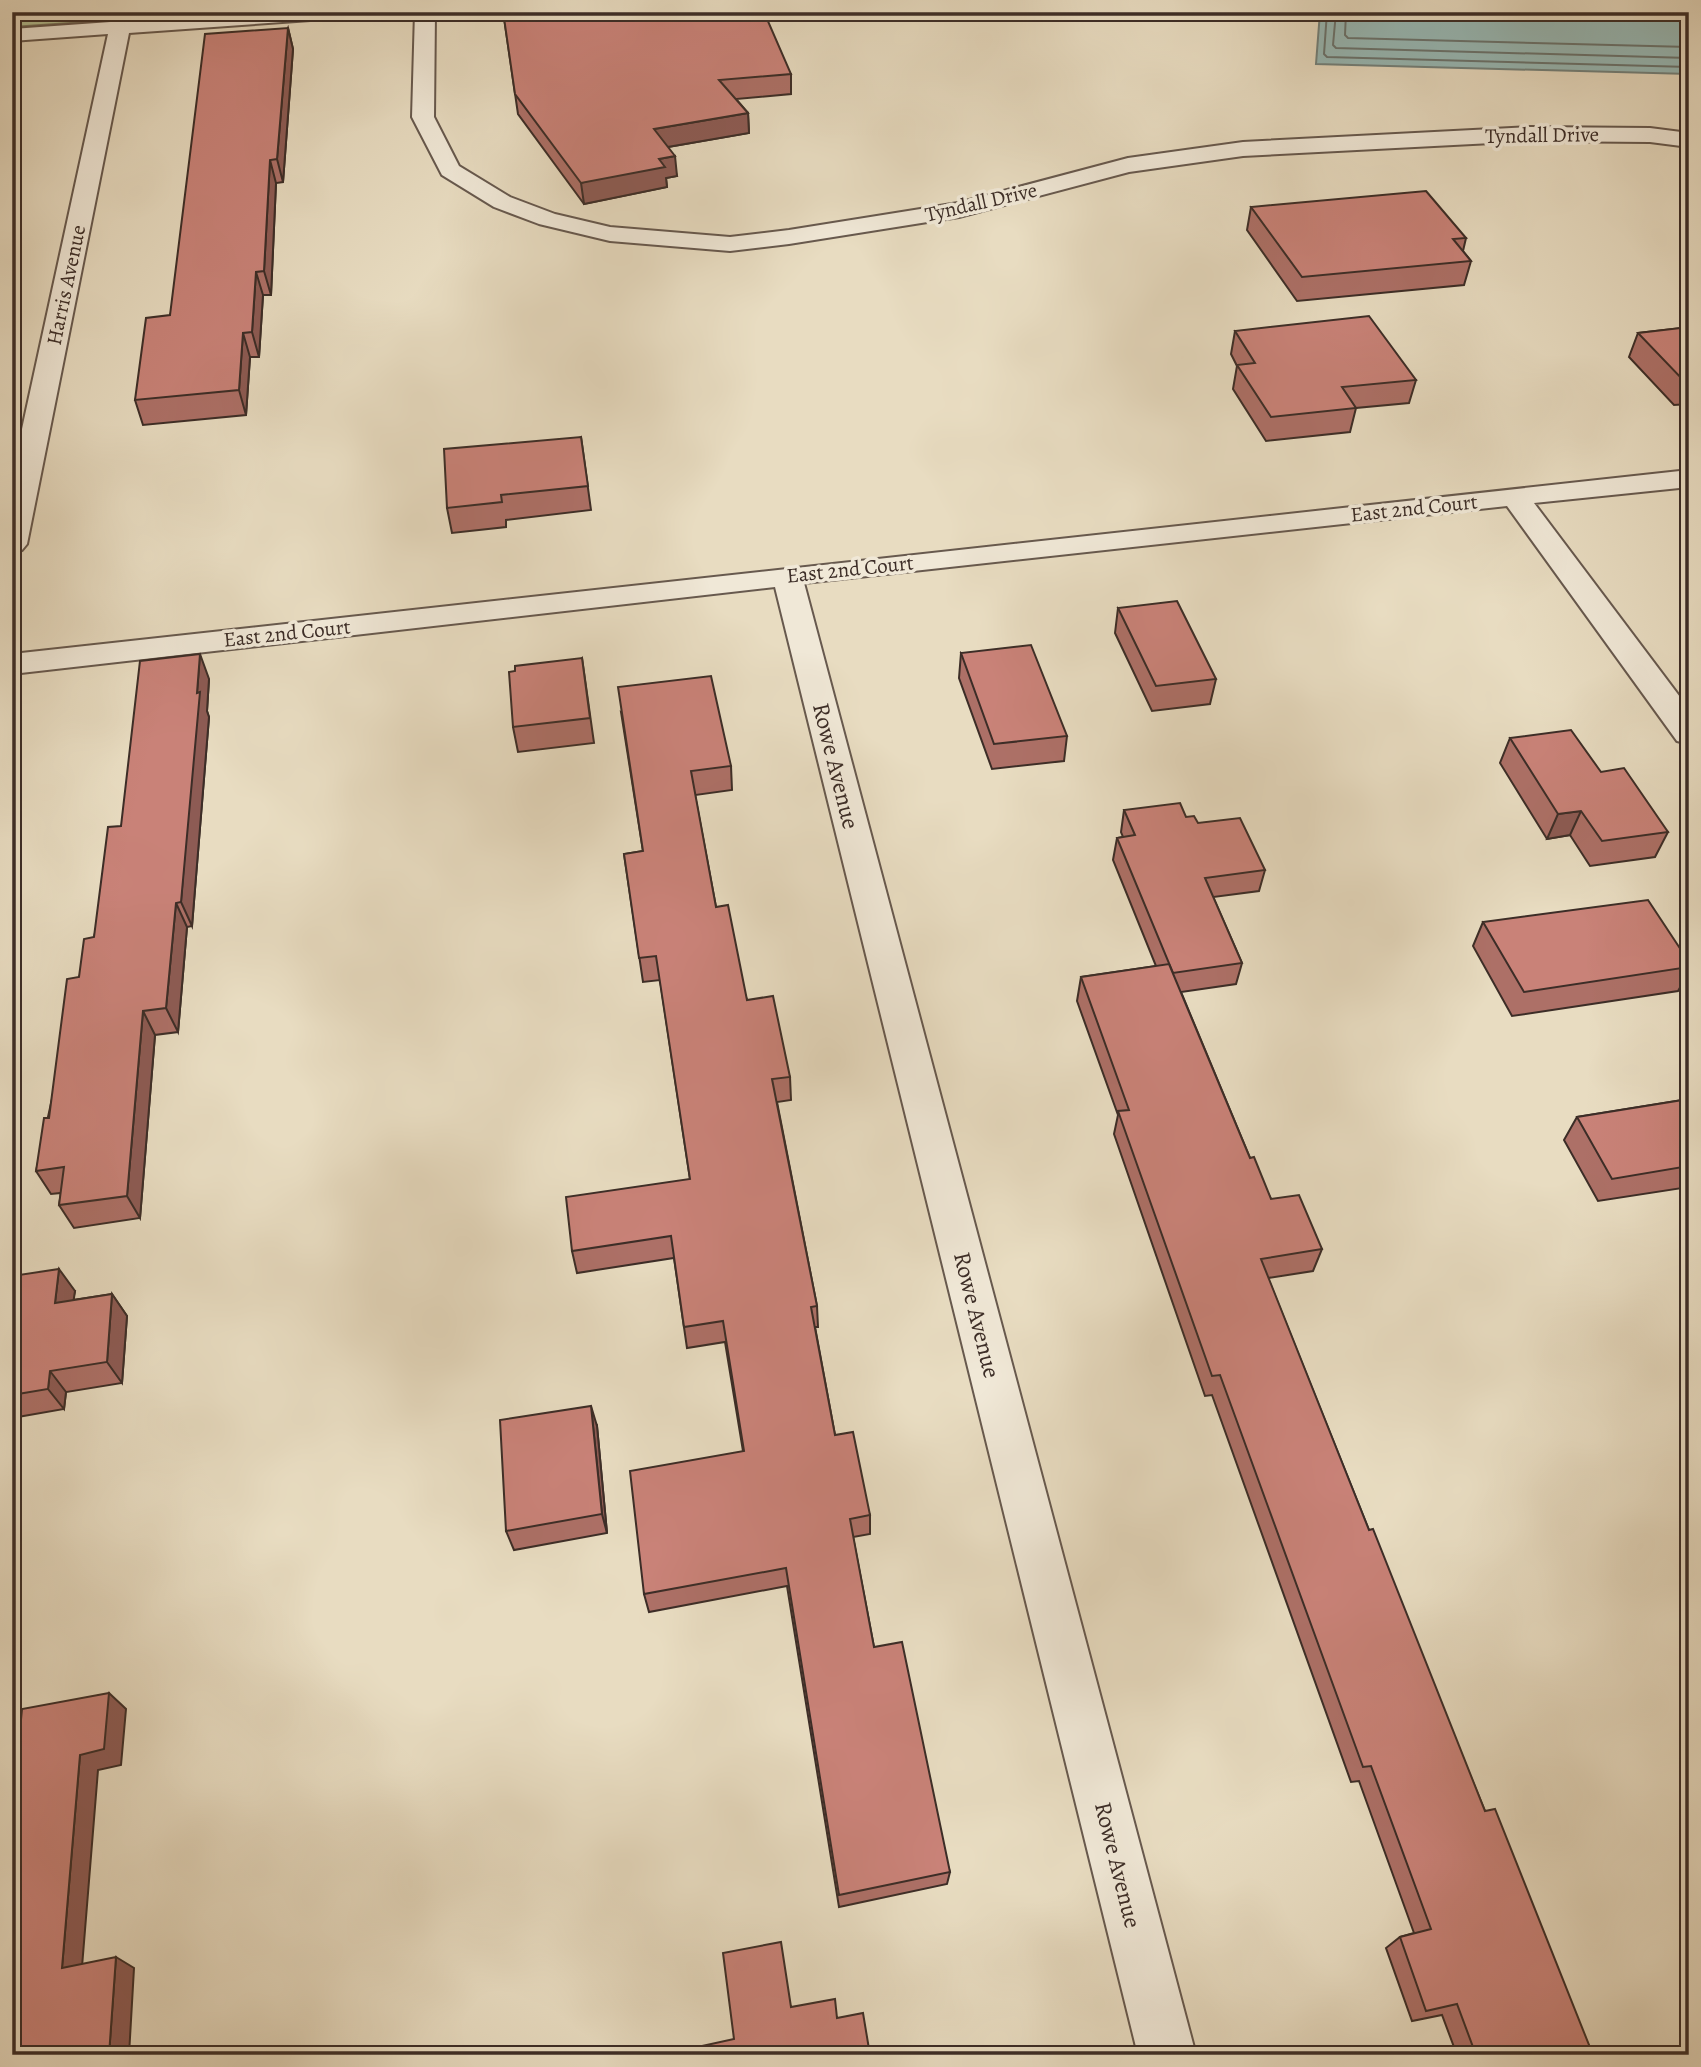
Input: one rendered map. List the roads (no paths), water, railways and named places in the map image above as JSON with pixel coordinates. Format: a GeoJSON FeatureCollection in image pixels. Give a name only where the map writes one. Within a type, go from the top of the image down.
{"type":"FeatureCollection","features":[{"type":"Feature","properties":{"kind":"street"},"geometry":{"type":"LineString","coordinates":[[12,35],[339,12]]}},
{"type":"Feature","properties":{"kind":"street","name":"Tyndall Drive"},"geometry":{"type":"LineString","coordinates":[[425,12],[423,117],[450,170],[502,202],[547,219],[610,234],[730,244],[789,237],[959,210],[1128,166],[1243,149],[1529,134],[1650,135],[1689,140]]}},
{"type":"Feature","properties":{"kind":"street","name":"Harris Avenue"},"geometry":{"type":"LineString","coordinates":[[12,544],[120,27]]}},
{"type":"Feature","properties":{"kind":"street","name":"East 2nd Court"},"geometry":{"type":"LineString","coordinates":[[12,664],[1689,478]]}},
{"type":"Feature","properties":{"kind":"street"},"geometry":{"type":"LineString","coordinates":[[1515,498],[1689,733]]}},
{"type":"Feature","properties":{"kind":"street","name":"Rowe Avenue"},"geometry":{"type":"LineString","coordinates":[[787,576],[1167,2055]]}},
{"type":"Feature","properties":{"kind":"water"},"geometry":{"type":"Polygon","coordinates":[[[1320,12],[1689,12],[1689,74],[1316,64],[1320,12]]]}}]}
